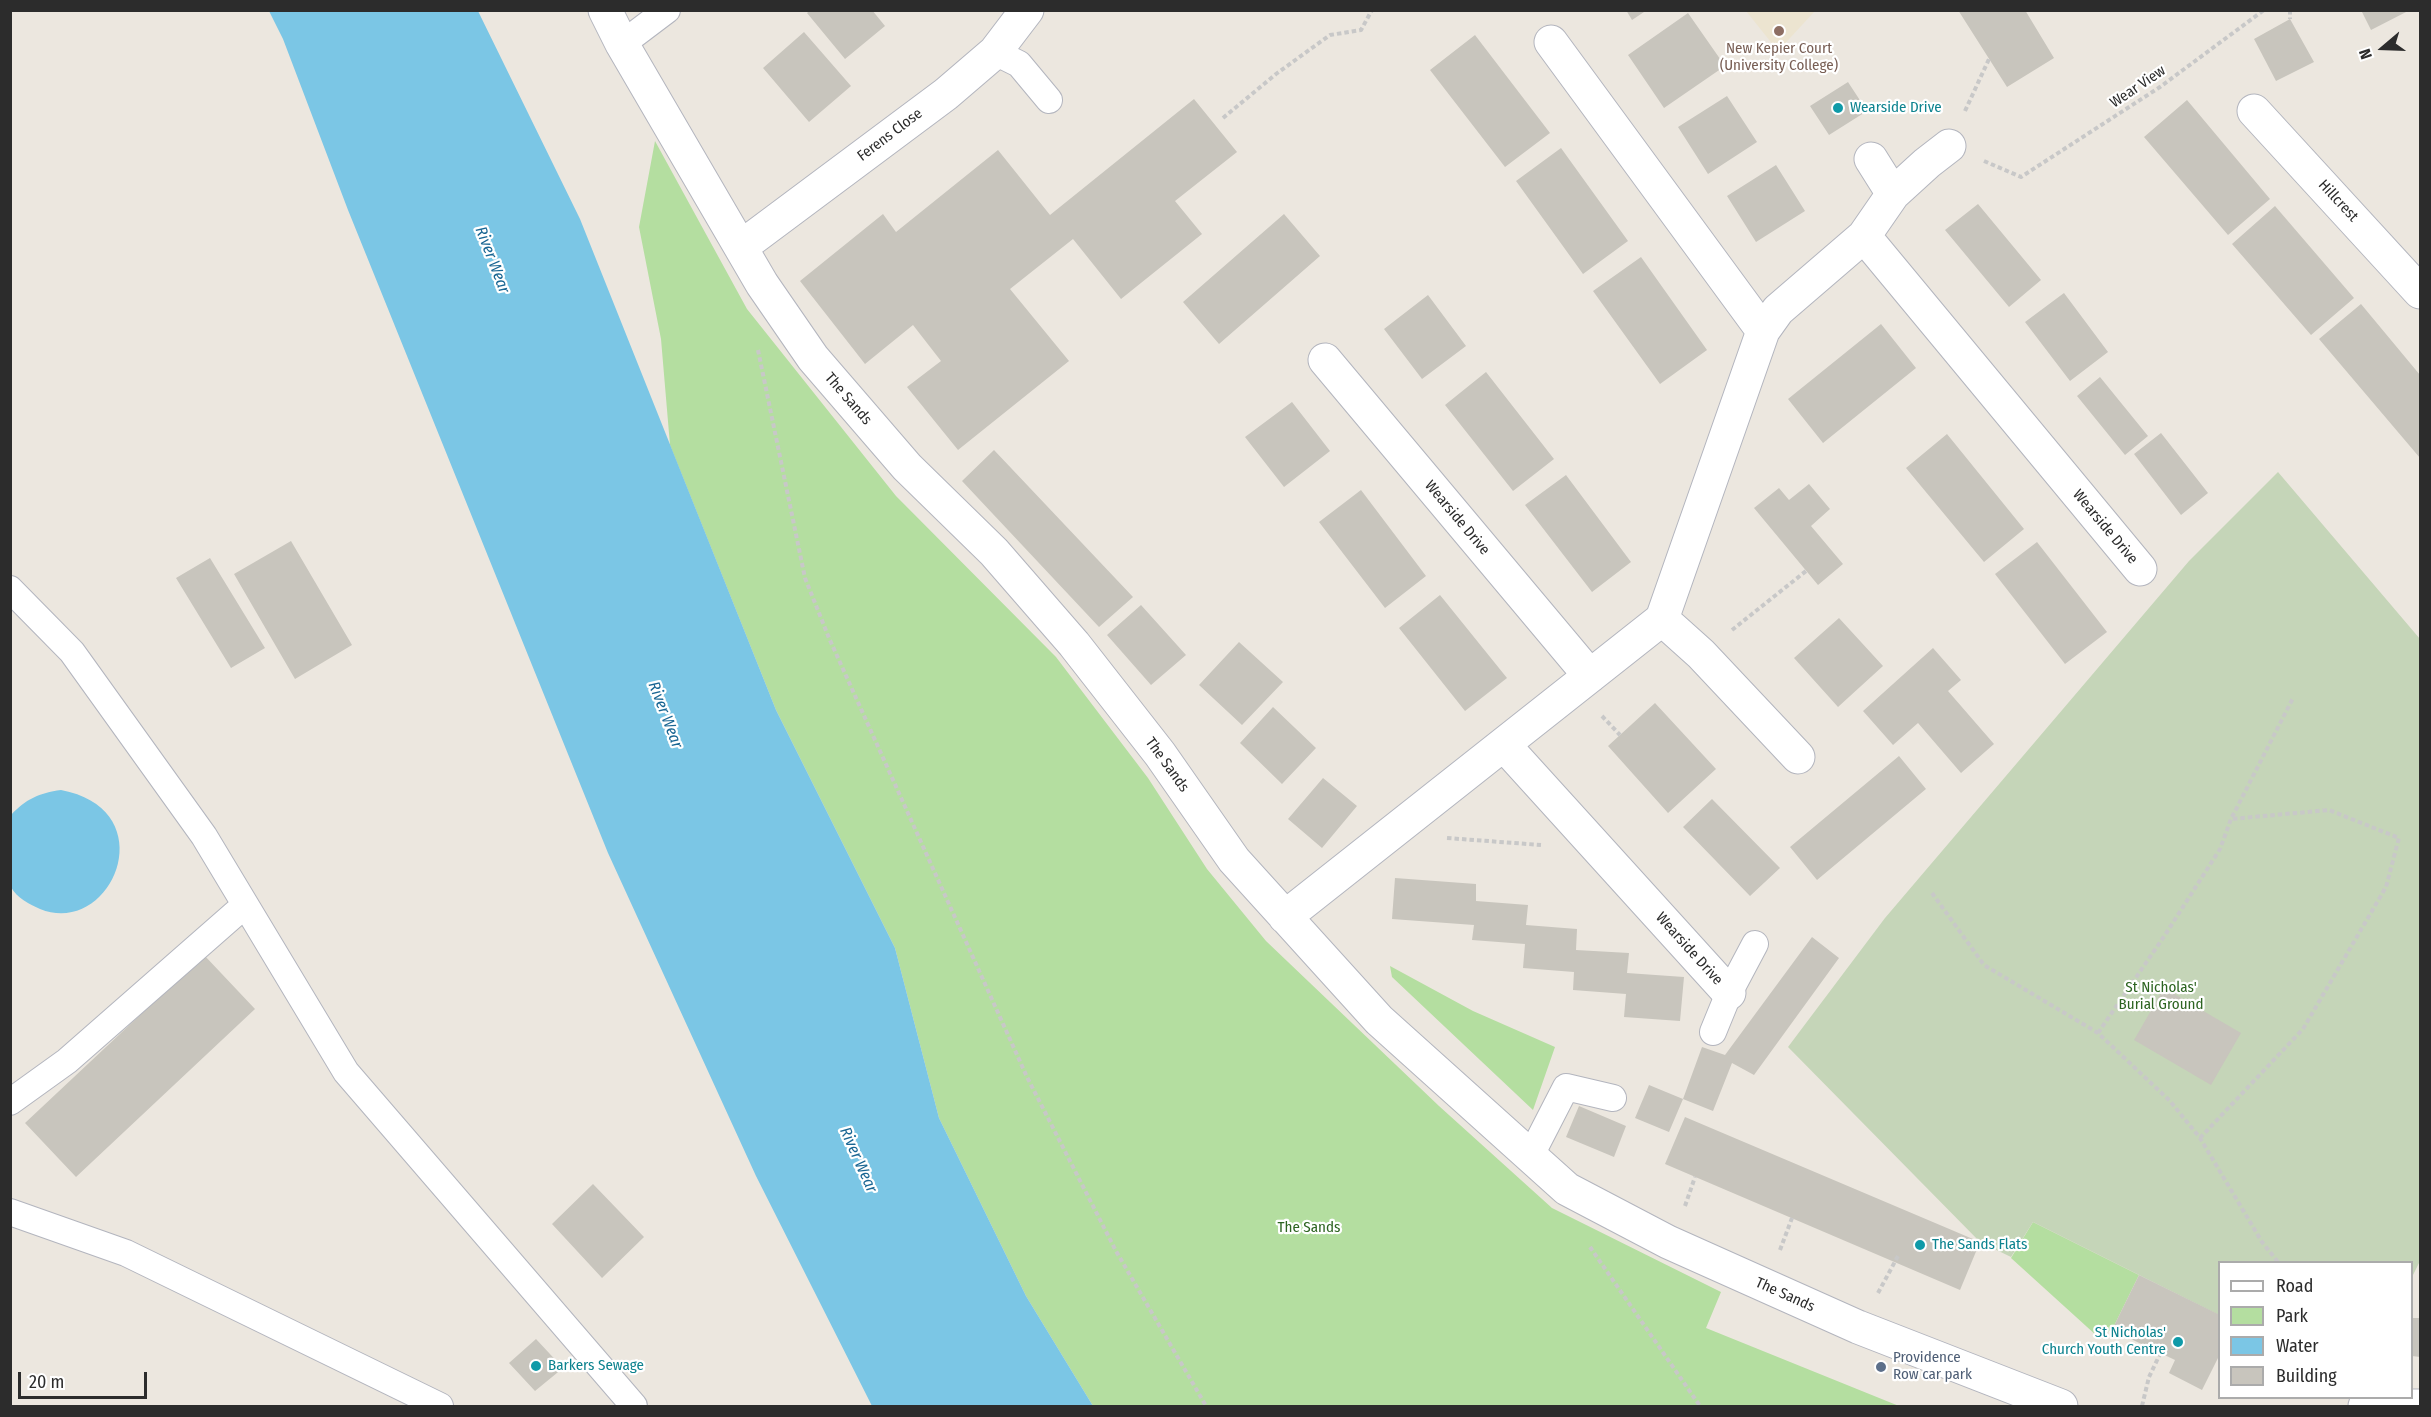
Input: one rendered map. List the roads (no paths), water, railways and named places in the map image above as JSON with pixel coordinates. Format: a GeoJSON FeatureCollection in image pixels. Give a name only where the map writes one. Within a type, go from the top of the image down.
{"type":"FeatureCollection","features":[{"type":"Feature","properties":{"kind":"street","name":"The Sands"},"geometry":{"type":"LineString","coordinates":[[605,10],[622,44],[762,284],[813,358],[908,467],[994,552],[1074,644],[1160,754],[1234,860],[1379,1020],[1567,1189],[1668,1242],[1858,1327],[2061,1407]]}},
{"type":"Feature","properties":{"kind":"street","name":"Ferens Close"},"geometry":{"type":"LineString","coordinates":[[741,247],[946,94],[995,52],[1027,10]]}},
{"type":"Feature","properties":{"kind":"street"},"geometry":{"type":"LineString","coordinates":[[1551,42],[1763,330]]}},
{"type":"Feature","properties":{"kind":"street","name":"Hillcrest"},"geometry":{"type":"LineString","coordinates":[[2254,111],[2421,292]]}},
{"type":"Feature","properties":{"kind":"street"},"geometry":{"type":"LineString","coordinates":[[1285,918],[1662,620],[1763,330],[1778,310],[1864,236],[1893,194],[1927,163],[1949,147]]}},
{"type":"Feature","properties":{"kind":"street"},"geometry":{"type":"LineString","coordinates":[[1871,159],[1893,194]]}},
{"type":"Feature","properties":{"kind":"street","name":"Wearside Drive"},"geometry":{"type":"LineString","coordinates":[[1864,236],[2140,569]]}},
{"type":"Feature","properties":{"kind":"street","name":"Wearside Drive"},"geometry":{"type":"LineString","coordinates":[[1325,360],[1590,676]]}},
{"type":"Feature","properties":{"kind":"street"},"geometry":{"type":"LineString","coordinates":[[1662,620],[1701,654],[1798,757]]}},
{"type":"Feature","properties":{"kind":"street","name":"Wearside Drive"},"geometry":{"type":"LineString","coordinates":[[1504,745],[1729,993]]}},
{"type":"Feature","properties":{"kind":"street"},"geometry":{"type":"LineString","coordinates":[[2365,1407],[2421,1406]]}},
{"type":"Feature","properties":{"kind":"lane"},"geometry":{"type":"LineString","coordinates":[[622,44],[667,10]]}},
{"type":"Feature","properties":{"kind":"lane"},"geometry":{"type":"LineString","coordinates":[[995,52],[1019,64],[1049,100]]}},
{"type":"Feature","properties":{"kind":"lane"},"geometry":{"type":"LineString","coordinates":[[10,589],[72,652],[204,836],[346,1072],[634,1407]]}},
{"type":"Feature","properties":{"kind":"lane"},"geometry":{"type":"LineString","coordinates":[[10,1102],[67,1061],[245,904]]}},
{"type":"Feature","properties":{"kind":"lane"},"geometry":{"type":"LineString","coordinates":[[1713,1032],[1729,993],[1755,944]]}},
{"type":"Feature","properties":{"kind":"lane"},"geometry":{"type":"LineString","coordinates":[[1530,1157],[1566,1087],[1613,1098]]}},
{"type":"Feature","properties":{"kind":"lane"},"geometry":{"type":"LineString","coordinates":[[10,1212],[126,1253],[440,1407]]}},
{"type":"Feature","properties":{"kind":"water","name":"River Wear"},"geometry":{"type":"Polygon","coordinates":[[[269,11],[478,11],[580,219],[776,710],[895,948],[939,1118],[1026,1296],[1093,1406],[872,1406],[756,1176],[608,853],[348,210],[283,39],[269,11]]]}},
{"type":"Feature","properties":{"kind":"water"},"geometry":{"type":"Polygon","coordinates":[[[61,790],[93,802],[112,821],[119,844],[117,868],[106,889],[88,905],[66,913],[40,909],[20,897],[11,887],[11,815],[33,798],[61,790]]]}},
{"type":"Feature","properties":{"kind":"place","name":"New Kepier Court (University College)"},"geometry":{"type":"Point","coordinates":[1779,31]}},
{"type":"Feature","properties":{"kind":"place","name":"Wearside Drive"},"geometry":{"type":"Point","coordinates":[1838,108]}},
{"type":"Feature","properties":{"kind":"place","name":"The Sands Flats"},"geometry":{"type":"Point","coordinates":[1920,1245]}},
{"type":"Feature","properties":{"kind":"place","name":"St Nicholas' Church Youth Centre"},"geometry":{"type":"Point","coordinates":[2178,1342]}},
{"type":"Feature","properties":{"kind":"place","name":"Barkers Sewage"},"geometry":{"type":"Point","coordinates":[536,1366]}},
{"type":"Feature","properties":{"kind":"place","name":"Providence Row car park"},"geometry":{"type":"Point","coordinates":[1881,1367]}},
{"type":"Feature","properties":{"kind":"park label","name":"St Nicholas' Burial Ground"},"geometry":{"type":"Point","coordinates":[2161,996]}}]}
